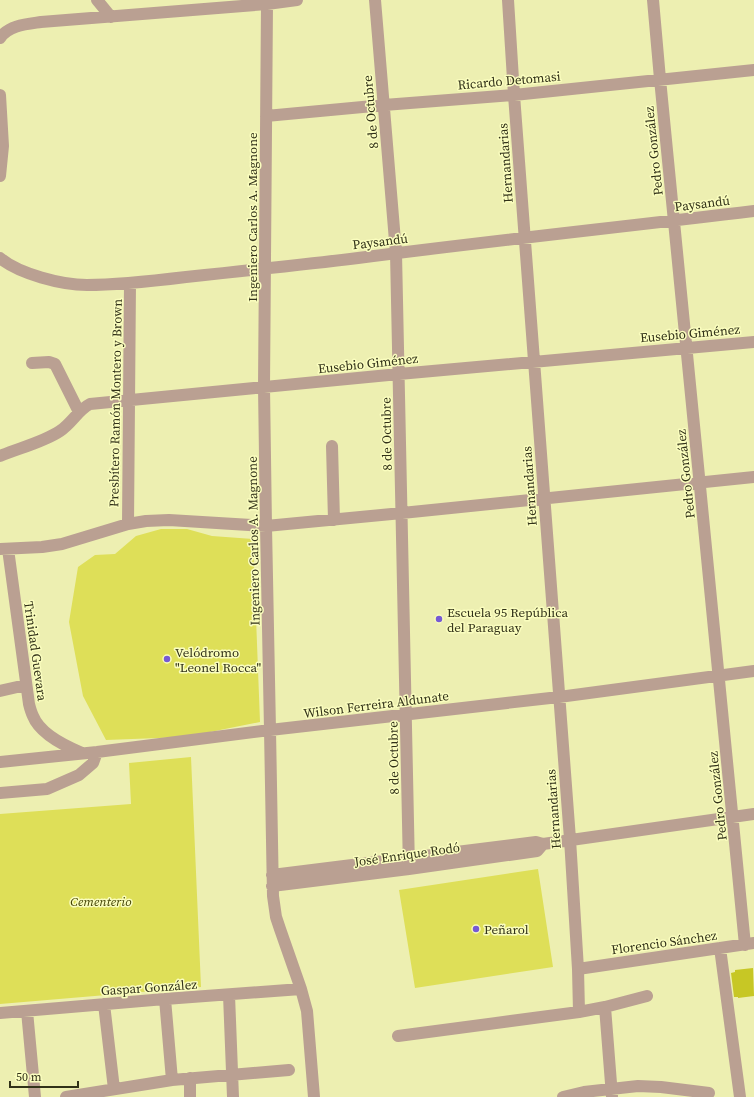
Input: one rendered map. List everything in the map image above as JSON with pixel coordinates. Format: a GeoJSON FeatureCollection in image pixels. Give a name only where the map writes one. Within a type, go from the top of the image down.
{"type":"FeatureCollection","features":[{"type":"Feature","properties":{"kind":"street"},"geometry":{"type":"LineString","coordinates":[[97,0],[111,17]]}},
{"type":"Feature","properties":{"kind":"street"},"geometry":{"type":"LineString","coordinates":[[0,38],[11,28],[23,24],[267,4],[297,0]]}},
{"type":"Feature","properties":{"kind":"street","name":"8 de Octubre"},"geometry":{"type":"LineString","coordinates":[[375,0],[396,253],[409,864]]}},
{"type":"Feature","properties":{"kind":"street","name":"Hernandarias"},"geometry":{"type":"LineString","coordinates":[[508,0],[570,839],[578,969],[579,1012]]}},
{"type":"Feature","properties":{"kind":"street","name":"Pedro González"},"geometry":{"type":"LineString","coordinates":[[653,0],[733,817],[750,944]]}},
{"type":"Feature","properties":{"kind":"street","name":"Ingeniero Carlos A. Magnone"},"geometry":{"type":"LineString","coordinates":[[267,4],[264,387],[272,881],[273,902],[276,917],[307,1011],[314,1097]]}},
{"type":"Feature","properties":{"kind":"street","name":"Ricardo Detomasi"},"geometry":{"type":"LineString","coordinates":[[266,116],[514,94],[754,70]]}},
{"type":"Feature","properties":{"kind":"street"},"geometry":{"type":"LineString","coordinates":[[0,95],[3,146],[0,176]]}},
{"type":"Feature","properties":{"kind":"street","name":"Paysandú"},"geometry":{"type":"LineString","coordinates":[[0,258],[6,265],[55,281],[86,285],[130,283],[265,269],[754,211]]}},
{"type":"Feature","properties":{"kind":"street","name":"Presbítero Ramón Montero y Brown"},"geometry":{"type":"LineString","coordinates":[[128,524],[130,283]]}},
{"type":"Feature","properties":{"kind":"street","name":"Eusebio Giménez"},"geometry":{"type":"LineString","coordinates":[[0,456],[49,437],[68,425],[84,406],[90,404],[754,342]]}},
{"type":"Feature","properties":{"kind":"street"},"geometry":{"type":"LineString","coordinates":[[32,363],[49,362],[55,364],[79,412]]}},
{"type":"Feature","properties":{"kind":"street"},"geometry":{"type":"LineString","coordinates":[[332,446],[334,520]]}},
{"type":"Feature","properties":{"kind":"street"},"geometry":{"type":"LineString","coordinates":[[4,549],[42,547],[62,544],[128,524],[159,520],[266,526],[754,477]]}},
{"type":"Feature","properties":{"kind":"street","name":"Trinidad Guevara"},"geometry":{"type":"LineString","coordinates":[[4,549],[29,704],[33,717],[39,726],[62,745],[83,754]]}},
{"type":"Feature","properties":{"kind":"street","name":"Wilson Ferreira Aldunate"},"geometry":{"type":"LineString","coordinates":[[0,762],[83,754],[754,671]]}},
{"type":"Feature","properties":{"kind":"street"},"geometry":{"type":"LineString","coordinates":[[0,691],[26,685]]}},
{"type":"Feature","properties":{"kind":"street"},"geometry":{"type":"LineString","coordinates":[[0,793],[47,789],[79,775],[93,763],[97,752]]}},
{"type":"Feature","properties":{"kind":"street","name":"José Enrique Rodó"},"geometry":{"type":"LineString","coordinates":[[272,881],[409,864],[537,851],[543,844],[570,839],[754,814]]}},
{"type":"Feature","properties":{"kind":"street","name":"Florencio Sánchez"},"geometry":{"type":"LineString","coordinates":[[578,969],[750,944]]}},
{"type":"Feature","properties":{"kind":"street"},"geometry":{"type":"LineString","coordinates":[[720,948],[740,1097]]}},
{"type":"Feature","properties":{"kind":"street","name":"Gaspar González"},"geometry":{"type":"LineString","coordinates":[[0,1013],[301,989]]}},
{"type":"Feature","properties":{"kind":"street"},"geometry":{"type":"LineString","coordinates":[[229,995],[233,1097]]}},
{"type":"Feature","properties":{"kind":"street"},"geometry":{"type":"LineString","coordinates":[[398,1036],[605,1008],[647,996]]}},
{"type":"Feature","properties":{"kind":"street"},"geometry":{"type":"LineString","coordinates":[[165,999],[172,1080]]}},
{"type":"Feature","properties":{"kind":"street"},"geometry":{"type":"LineString","coordinates":[[104,1004],[114,1090]]}},
{"type":"Feature","properties":{"kind":"street"},"geometry":{"type":"LineString","coordinates":[[605,1008],[612,1093]]}},
{"type":"Feature","properties":{"kind":"street"},"geometry":{"type":"LineString","coordinates":[[27,1011],[35,1097]]}},
{"type":"Feature","properties":{"kind":"street"},"geometry":{"type":"LineString","coordinates":[[66,1097],[99,1095],[114,1090],[172,1080],[289,1070]]}},
{"type":"Feature","properties":{"kind":"street"},"geometry":{"type":"LineString","coordinates":[[190,1078],[190,1097]]}},
{"type":"Feature","properties":{"kind":"street"},"geometry":{"type":"LineString","coordinates":[[563,1097],[584,1092],[612,1093],[638,1086],[661,1087],[709,1093]]}},
{"type":"Feature","properties":{"kind":"green space","name":"Velódromo \"Leonel Rocca\""},"geometry":{"type":"Polygon","coordinates":[[[161,529],[187,529],[212,536],[253,539],[260,722],[185,737],[106,740],[83,696],[69,622],[78,567],[95,555],[115,554],[136,536],[161,529]]]}},
{"type":"Feature","properties":{"kind":"green space","name":"Cementerio"},"geometry":{"type":"Polygon","coordinates":[[[191,757],[201,987],[0,1004],[0,814],[131,804],[129,763],[191,757]]]}},
{"type":"Feature","properties":{"kind":"green space","name":"Peñarol"},"geometry":{"type":"Polygon","coordinates":[[[538,869],[553,967],[415,988],[399,890],[538,869]]]}},
{"type":"Feature","properties":{"kind":"building"},"geometry":{"type":"Polygon","coordinates":[[[753,968],[754,996],[734,997],[731,973],[735,972],[735,970],[753,968]]]}},
{"type":"Feature","properties":{"kind":"place","name":"Escuela 95 República del Paraguay"},"geometry":{"type":"Point","coordinates":[439,619]}},
{"type":"Feature","properties":{"kind":"place","name":"Velódromo \"Leonel Rocca\""},"geometry":{"type":"Point","coordinates":[167,659]}},
{"type":"Feature","properties":{"kind":"place","name":"Peñarol"},"geometry":{"type":"Point","coordinates":[476,929]}}]}
